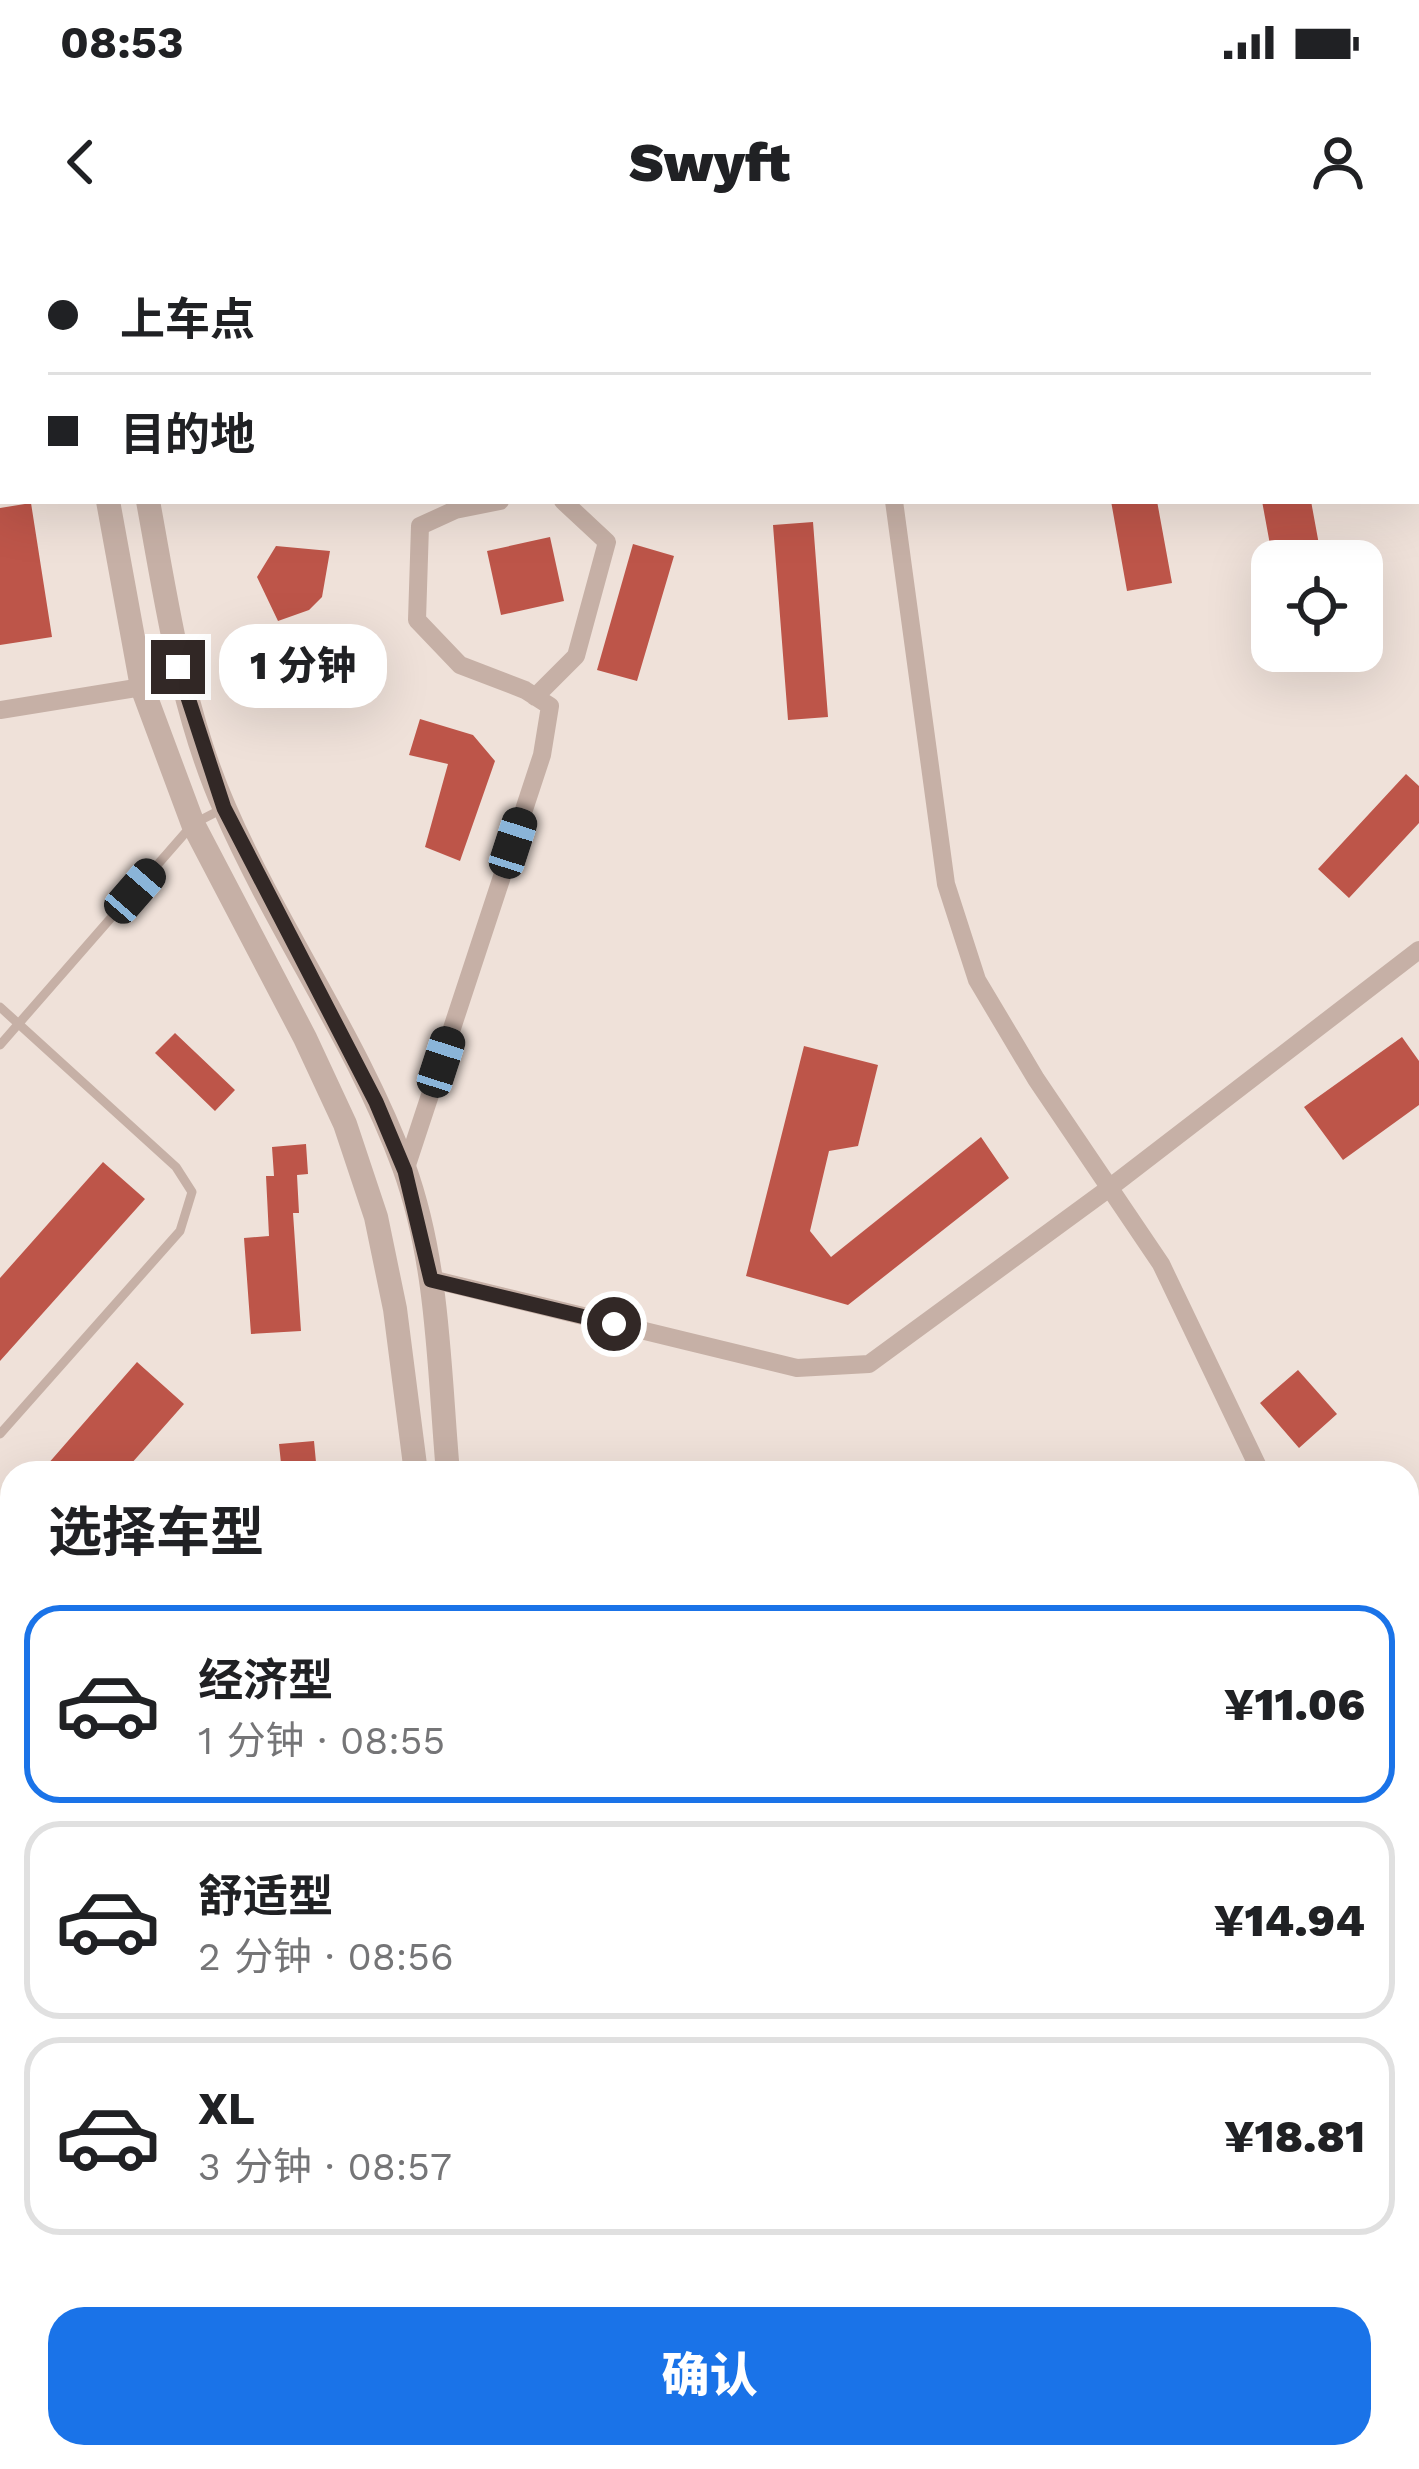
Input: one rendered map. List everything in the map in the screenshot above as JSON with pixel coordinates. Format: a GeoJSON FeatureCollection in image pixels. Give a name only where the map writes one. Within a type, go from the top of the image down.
{"type":"FeatureCollection","features":[{"type":"Feature","properties":{"kind":"street"},"geometry":{"type":"LineString","coordinates":[[109,504],[142,687],[193,824],[305,1038],[344,1124],[370,1198],[395,1309],[414,1461]]}},
{"type":"Feature","properties":{"kind":"street"},"geometry":{"type":"LineString","coordinates":[[149,504],[178,667],[224,808],[376,1102],[405,1171],[431,1280],[447,1461]]}},
{"type":"Feature","properties":{"kind":"street"},"geometry":{"type":"LineString","coordinates":[[405,1171],[542,755],[550,706],[460,665],[417,620],[420,526],[455,510],[485,504]]}},
{"type":"Feature","properties":{"kind":"street"},"geometry":{"type":"LineString","coordinates":[[535,697],[576,656],[607,542],[566,504]]}},
{"type":"Feature","properties":{"kind":"street"},"geometry":{"type":"LineString","coordinates":[[894,504],[946,884],[977,980],[1108,1189],[1161,1264],[1256,1461]]}},
{"type":"Feature","properties":{"kind":"street"},"geometry":{"type":"LineString","coordinates":[[0,710],[142,687]]}},
{"type":"Feature","properties":{"kind":"street"},"geometry":{"type":"LineString","coordinates":[[431,1280],[796,1368],[869,1364],[1108,1189],[1419,950]]}},
{"type":"Feature","properties":{"kind":"lane"},"geometry":{"type":"LineString","coordinates":[[0,1045],[193,824],[224,808]]}},
{"type":"Feature","properties":{"kind":"lane"},"geometry":{"type":"LineString","coordinates":[[0,1007],[176,1167],[192,1192],[180,1231],[0,1433]]}},
{"type":"Feature","properties":{"kind":"building"},"geometry":{"type":"Polygon","coordinates":[[[31,504],[52,637],[0,645],[0,508],[31,504]]]}},
{"type":"Feature","properties":{"kind":"building"},"geometry":{"type":"Polygon","coordinates":[[[1112,504],[1158,504],[1172,583],[1127,591],[1112,504]]]}},
{"type":"Feature","properties":{"kind":"building"},"geometry":{"type":"Polygon","coordinates":[[[1263,504],[1312,504],[1318,540],[1269,540],[1263,504]]]}},
{"type":"Feature","properties":{"kind":"building"},"geometry":{"type":"Polygon","coordinates":[[[813,522],[828,717],[788,720],[773,525],[813,522]]]}},
{"type":"Feature","properties":{"kind":"building"},"geometry":{"type":"Polygon","coordinates":[[[550,537],[564,601],[501,615],[487,551],[550,537]]]}},
{"type":"Feature","properties":{"kind":"building"},"geometry":{"type":"Polygon","coordinates":[[[633,544],[674,556],[637,681],[597,670],[633,544]]]}},
{"type":"Feature","properties":{"kind":"building"},"geometry":{"type":"Polygon","coordinates":[[[276,546],[330,551],[322,597],[309,610],[278,621],[257,577],[276,546]]]}},
{"type":"Feature","properties":{"kind":"building"},"geometry":{"type":"Polygon","coordinates":[[[420,719],[473,735],[495,761],[460,861],[425,847],[448,764],[409,755],[420,719]]]}},
{"type":"Feature","properties":{"kind":"building"},"geometry":{"type":"Polygon","coordinates":[[[1406,774],[1419,786],[1419,823],[1349,898],[1318,869],[1406,774]]]}},
{"type":"Feature","properties":{"kind":"building"},"geometry":{"type":"Polygon","coordinates":[[[175,1033],[235,1090],[215,1111],[155,1053],[175,1033]]]}},
{"type":"Feature","properties":{"kind":"building"},"geometry":{"type":"Polygon","coordinates":[[[1402,1037],[1419,1061],[1419,1105],[1343,1160],[1304,1107],[1402,1037]]]}},
{"type":"Feature","properties":{"kind":"building"},"geometry":{"type":"Polygon","coordinates":[[[804,1046],[878,1065],[858,1146],[829,1151],[810,1231],[831,1257],[981,1137],[1009,1178],[848,1305],[746,1276],[804,1046]]]}},
{"type":"Feature","properties":{"kind":"building"},"geometry":{"type":"Polygon","coordinates":[[[306,1144],[308,1174],[297,1175],[299,1213],[293,1213],[301,1331],[251,1334],[244,1238],[269,1236],[266,1176],[274,1176],[272,1147],[306,1144]]]}},
{"type":"Feature","properties":{"kind":"building"},"geometry":{"type":"Polygon","coordinates":[[[103,1162],[145,1199],[0,1361],[0,1278],[103,1162]]]}},
{"type":"Feature","properties":{"kind":"building"},"geometry":{"type":"Polygon","coordinates":[[[137,1362],[184,1404],[134,1461],[50,1461],[137,1362]]]}},
{"type":"Feature","properties":{"kind":"building"},"geometry":{"type":"Polygon","coordinates":[[[1298,1370],[1337,1414],[1299,1448],[1260,1403],[1298,1370]]]}},
{"type":"Feature","properties":{"kind":"building"},"geometry":{"type":"Polygon","coordinates":[[[314,1441],[316,1461],[281,1461],[279,1444],[314,1441]]]}},
{"type":"Feature","properties":{"kind":"route"},"geometry":{"type":"LineString","coordinates":[[178,667],[224,808],[376,1102],[405,1171],[431,1280],[614,1324]]}}]}
